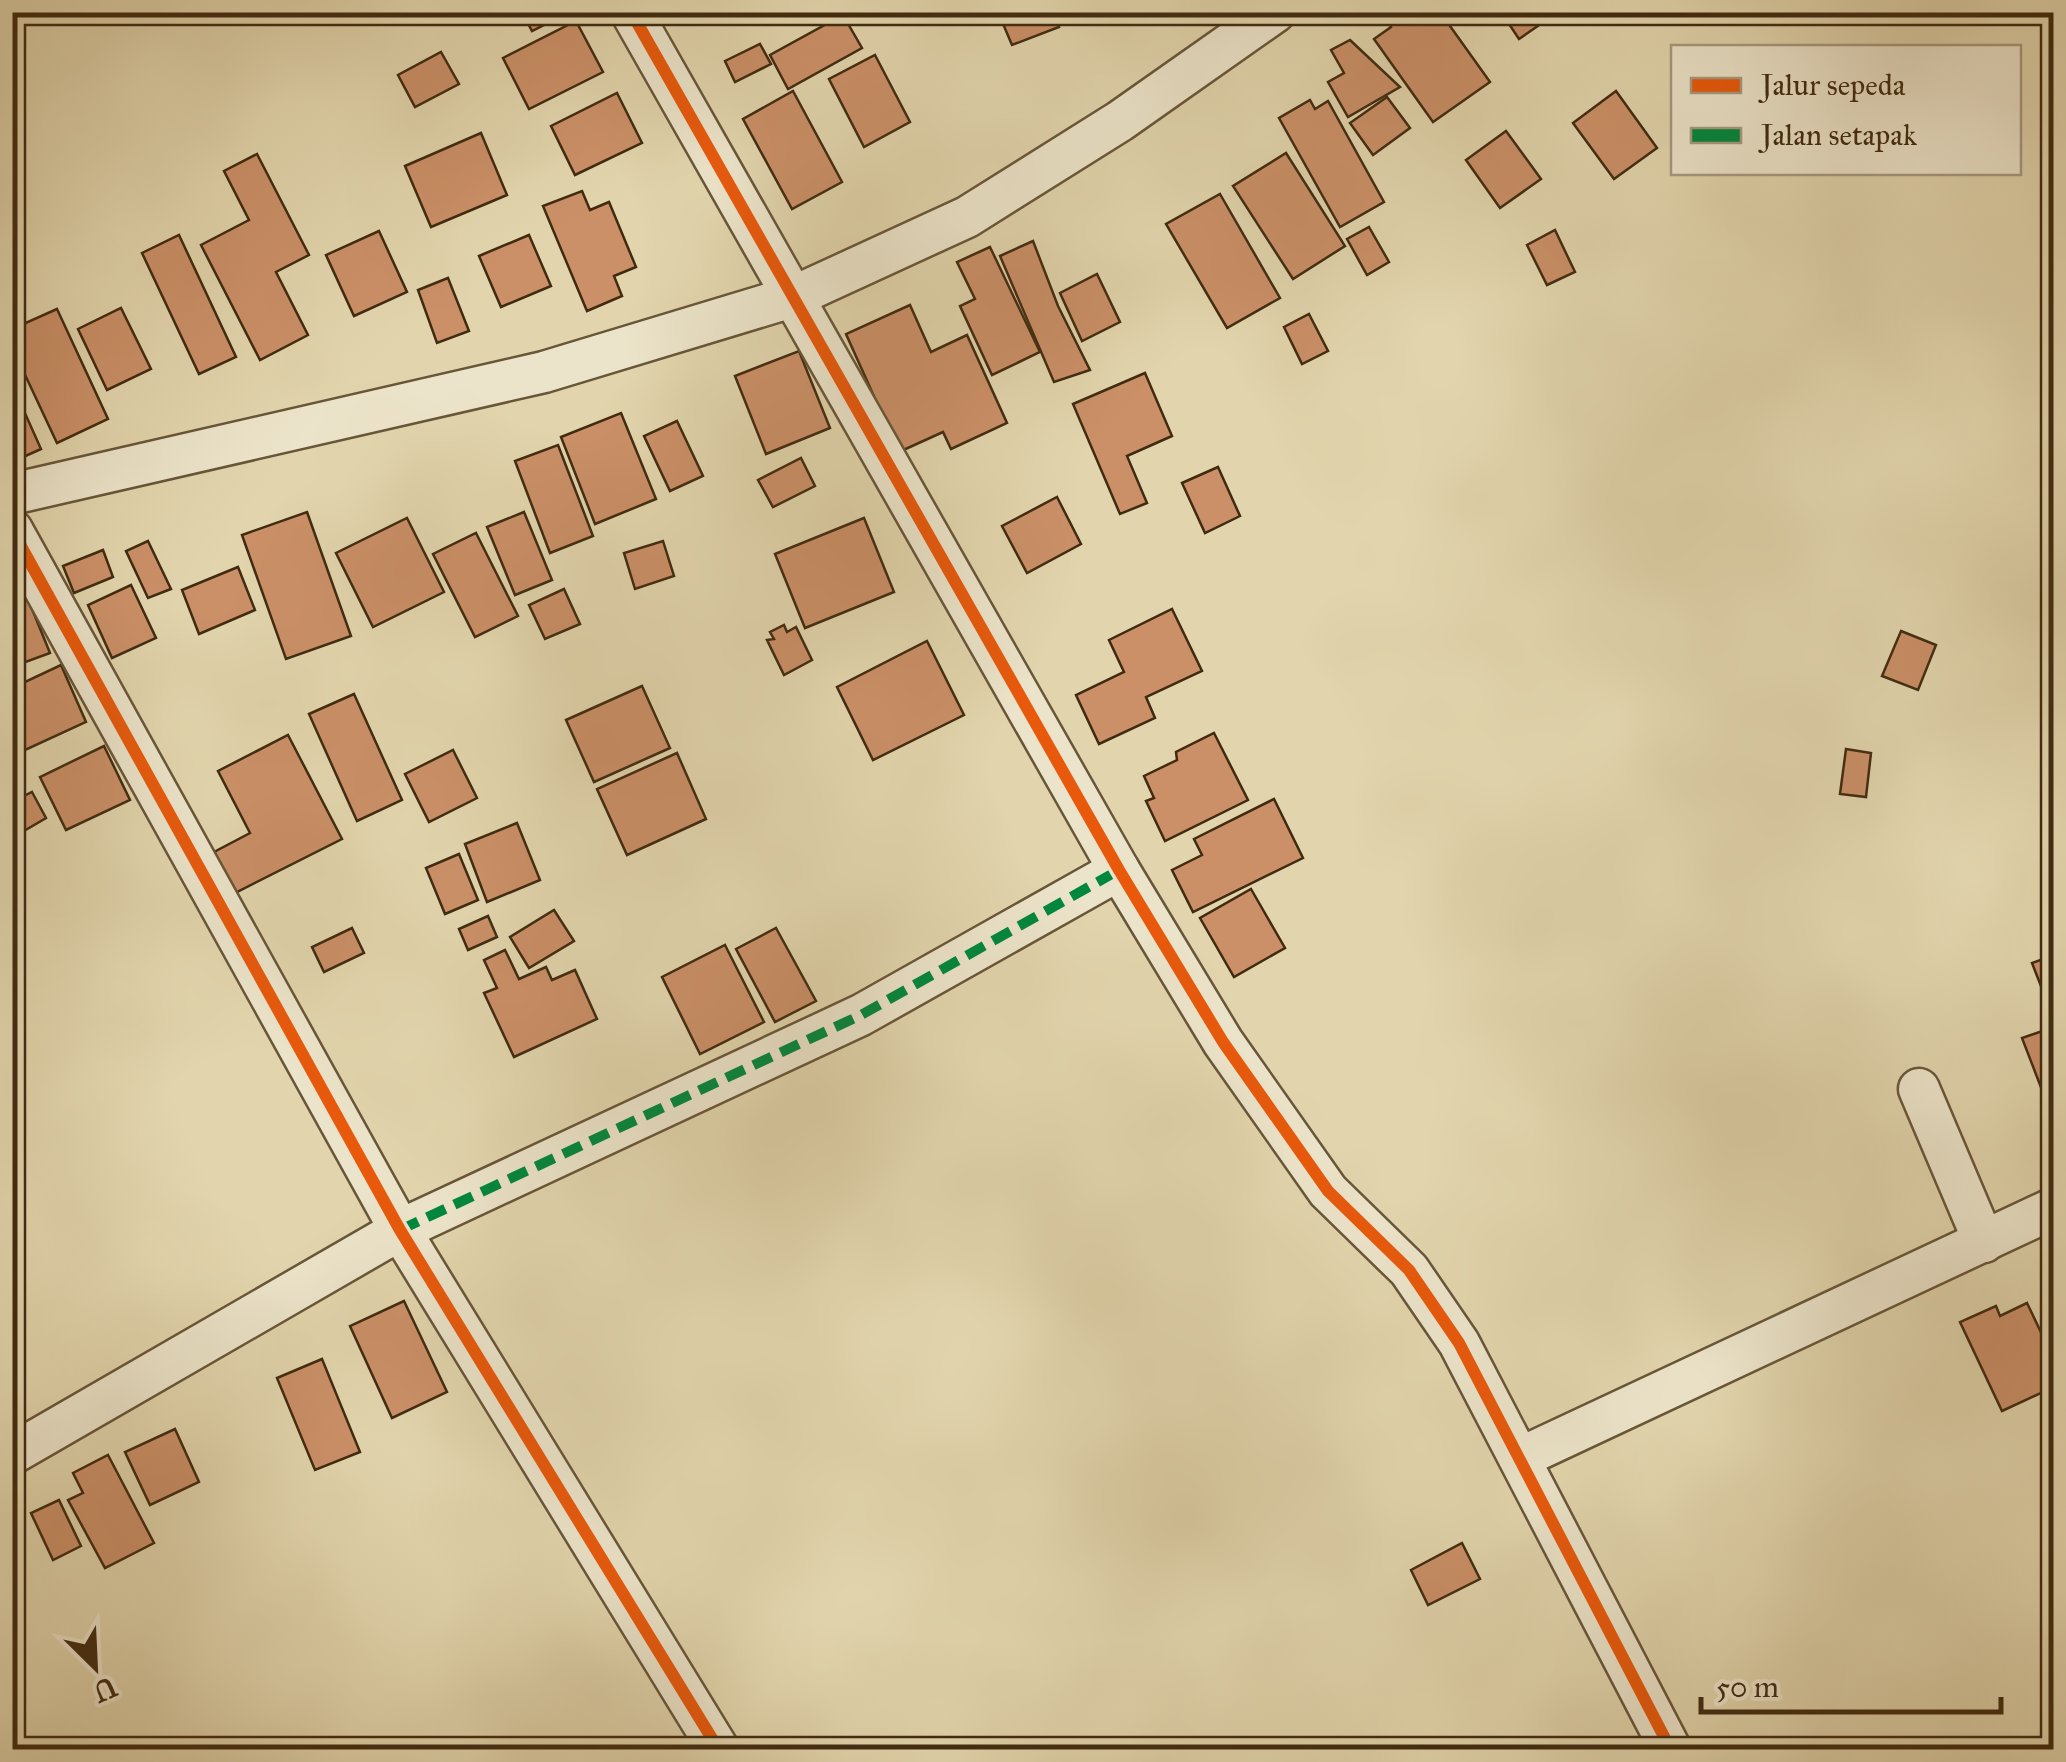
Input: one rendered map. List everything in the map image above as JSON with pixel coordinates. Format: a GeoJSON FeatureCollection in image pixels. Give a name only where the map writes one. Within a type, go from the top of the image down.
{"type":"FeatureCollection","features":[{"type":"Feature","properties":{"kind":"street"},"geometry":{"type":"LineString","coordinates":[[631,12],[1118,870],[1222,1042],[1328,1191],[1409,1270],[1459,1343],[1671,1750]]}},
{"type":"Feature","properties":{"kind":"street"},"geometry":{"type":"LineString","coordinates":[[12,494],[544,372],[795,296],[967,216],[1120,121],[1274,12]]}},
{"type":"Feature","properties":{"kind":"street"},"geometry":{"type":"LineString","coordinates":[[12,530],[400,1230],[719,1750]]}},
{"type":"Feature","properties":{"kind":"street"},"geometry":{"type":"LineString","coordinates":[[12,1454],[400,1230],[861,1015],[1118,870]]}},
{"type":"Feature","properties":{"kind":"street"},"geometry":{"type":"LineString","coordinates":[[1919,1088],[1984,1242]]}},
{"type":"Feature","properties":{"kind":"street"},"geometry":{"type":"LineString","coordinates":[[1520,1458],[2054,1208]]}},
{"type":"Feature","properties":{"kind":"building"},"geometry":{"type":"Polygon","coordinates":[[[445,12],[471,12],[451,24],[445,12]]]}},
{"type":"Feature","properties":{"kind":"building"},"geometry":{"type":"Polygon","coordinates":[[[522,12],[570,12],[532,31],[522,12]]]}},
{"type":"Feature","properties":{"kind":"building"},"geometry":{"type":"Polygon","coordinates":[[[998,12],[1053,12],[1059,27],[1012,45],[998,12]]]}},
{"type":"Feature","properties":{"kind":"building"},"geometry":{"type":"Polygon","coordinates":[[[1384,12],[1440,12],[1490,82],[1433,122],[1374,39],[1391,27],[1384,12]]]}},
{"type":"Feature","properties":{"kind":"building"},"geometry":{"type":"Polygon","coordinates":[[[1501,12],[1558,12],[1519,39],[1501,12]]]}},
{"type":"Feature","properties":{"kind":"building"},"geometry":{"type":"Polygon","coordinates":[[[843,15],[862,48],[788,89],[770,55],[843,15]]]}},
{"type":"Feature","properties":{"kind":"building"},"geometry":{"type":"Polygon","coordinates":[[[576,21],[603,72],[529,109],[503,58],[576,21]]]}},
{"type":"Feature","properties":{"kind":"building"},"geometry":{"type":"Polygon","coordinates":[[[1350,40],[1400,87],[1348,117],[1328,82],[1344,73],[1331,50],[1350,40]]]}},
{"type":"Feature","properties":{"kind":"building"},"geometry":{"type":"Polygon","coordinates":[[[760,44],[771,64],[735,82],[725,61],[760,44]]]}},
{"type":"Feature","properties":{"kind":"building"},"geometry":{"type":"Polygon","coordinates":[[[441,52],[459,84],[415,107],[398,75],[441,52]]]}},
{"type":"Feature","properties":{"kind":"building"},"geometry":{"type":"Polygon","coordinates":[[[875,55],[910,122],[864,147],[829,79],[875,55]]]}},
{"type":"Feature","properties":{"kind":"building"},"geometry":{"type":"Polygon","coordinates":[[[793,91],[842,182],[792,209],[743,119],[793,91]]]}},
{"type":"Feature","properties":{"kind":"building"},"geometry":{"type":"Polygon","coordinates":[[[1616,91],[1657,148],[1614,179],[1573,123],[1616,91]]]}},
{"type":"Feature","properties":{"kind":"building"},"geometry":{"type":"Polygon","coordinates":[[[617,93],[642,143],[575,175],[551,126],[617,93]]]}},
{"type":"Feature","properties":{"kind":"building"},"geometry":{"type":"Polygon","coordinates":[[[1387,97],[1410,128],[1373,155],[1350,123],[1387,97]]]}},
{"type":"Feature","properties":{"kind":"building"},"geometry":{"type":"Polygon","coordinates":[[[1310,100],[1315,109],[1328,101],[1384,202],[1340,227],[1279,118],[1310,100]]]}},
{"type":"Feature","properties":{"kind":"building"},"geometry":{"type":"Polygon","coordinates":[[[1506,131],[1541,179],[1500,208],[1466,160],[1506,131]]]}},
{"type":"Feature","properties":{"kind":"building"},"geometry":{"type":"Polygon","coordinates":[[[481,133],[507,195],[431,227],[405,166],[481,133]]]}},
{"type":"Feature","properties":{"kind":"building"},"geometry":{"type":"Polygon","coordinates":[[[1286,153],[1345,246],[1293,279],[1233,186],[1286,153]]]}},
{"type":"Feature","properties":{"kind":"building"},"geometry":{"type":"Polygon","coordinates":[[[257,154],[309,255],[276,272],[308,335],[260,360],[201,245],[249,220],[224,171],[257,154]]]}},
{"type":"Feature","properties":{"kind":"building"},"geometry":{"type":"Polygon","coordinates":[[[582,191],[590,210],[609,202],[636,267],[614,276],[622,296],[587,311],[543,206],[582,191]]]}},
{"type":"Feature","properties":{"kind":"building"},"geometry":{"type":"Polygon","coordinates":[[[1220,194],[1280,298],[1227,328],[1166,224],[1220,194]]]}},
{"type":"Feature","properties":{"kind":"building"},"geometry":{"type":"Polygon","coordinates":[[[1369,227],[1389,262],[1367,275],[1347,239],[1369,227]]]}},
{"type":"Feature","properties":{"kind":"building"},"geometry":{"type":"Polygon","coordinates":[[[1555,230],[1575,272],[1547,285],[1527,245],[1555,230]]]}},
{"type":"Feature","properties":{"kind":"building"},"geometry":{"type":"Polygon","coordinates":[[[379,231],[407,292],[354,316],[326,255],[379,231]]]}},
{"type":"Feature","properties":{"kind":"building"},"geometry":{"type":"Polygon","coordinates":[[[179,235],[236,357],[199,374],[142,253],[179,235]]]}},
{"type":"Feature","properties":{"kind":"building"},"geometry":{"type":"Polygon","coordinates":[[[529,235],[551,286],[501,307],[479,256],[529,235]]]}},
{"type":"Feature","properties":{"kind":"building"},"geometry":{"type":"Polygon","coordinates":[[[1033,241],[1058,306],[1090,370],[1054,382],[1000,256],[1033,241]]]}},
{"type":"Feature","properties":{"kind":"building"},"geometry":{"type":"Polygon","coordinates":[[[990,247],[1040,352],[992,375],[960,306],[975,299],[957,262],[990,247]]]}},
{"type":"Feature","properties":{"kind":"building"},"geometry":{"type":"Polygon","coordinates":[[[1097,274],[1120,322],[1082,341],[1060,293],[1097,274]]]}},
{"type":"Feature","properties":{"kind":"building"},"geometry":{"type":"Polygon","coordinates":[[[448,278],[469,331],[437,343],[418,290],[448,278]]]}},
{"type":"Feature","properties":{"kind":"building"},"geometry":{"type":"Polygon","coordinates":[[[910,305],[931,352],[967,335],[1007,423],[951,449],[943,432],[899,452],[846,334],[910,305]]]}},
{"type":"Feature","properties":{"kind":"building"},"geometry":{"type":"Polygon","coordinates":[[[121,308],[151,369],[107,390],[78,329],[121,308]]]}},
{"type":"Feature","properties":{"kind":"building"},"geometry":{"type":"Polygon","coordinates":[[[57,309],[108,419],[57,443],[12,347],[12,329],[57,309]]]}},
{"type":"Feature","properties":{"kind":"building"},"geometry":{"type":"Polygon","coordinates":[[[1309,314],[1328,351],[1302,364],[1284,327],[1309,314]]]}},
{"type":"Feature","properties":{"kind":"building"},"geometry":{"type":"Polygon","coordinates":[[[799,351],[830,428],[766,454],[735,376],[799,351]]]}},
{"type":"Feature","properties":{"kind":"building"},"geometry":{"type":"Polygon","coordinates":[[[1145,373],[1172,436],[1127,456],[1147,503],[1120,514],[1073,404],[1145,373]]]}},
{"type":"Feature","properties":{"kind":"building"},"geometry":{"type":"Polygon","coordinates":[[[12,384],[41,449],[12,462],[12,384]]]}},
{"type":"Feature","properties":{"kind":"building"},"geometry":{"type":"Polygon","coordinates":[[[621,413],[656,499],[595,524],[561,437],[621,413]]]}},
{"type":"Feature","properties":{"kind":"building"},"geometry":{"type":"Polygon","coordinates":[[[677,421],[703,476],[670,491],[644,436],[677,421]]]}},
{"type":"Feature","properties":{"kind":"building"},"geometry":{"type":"Polygon","coordinates":[[[558,445],[593,536],[550,553],[515,461],[558,445]]]}},
{"type":"Feature","properties":{"kind":"building"},"geometry":{"type":"Polygon","coordinates":[[[801,458],[815,486],[773,507],[758,480],[801,458]]]}},
{"type":"Feature","properties":{"kind":"building"},"geometry":{"type":"Polygon","coordinates":[[[1218,467],[1240,516],[1205,533],[1182,483],[1218,467]]]}},
{"type":"Feature","properties":{"kind":"building"},"geometry":{"type":"Polygon","coordinates":[[[1057,497],[1081,544],[1027,573],[1002,526],[1057,497]]]}},
{"type":"Feature","properties":{"kind":"building"},"geometry":{"type":"Polygon","coordinates":[[[307,512],[351,636],[286,659],[242,535],[307,512]]]}},
{"type":"Feature","properties":{"kind":"building"},"geometry":{"type":"Polygon","coordinates":[[[524,512],[552,580],[515,595],[487,527],[524,512]]]}},
{"type":"Feature","properties":{"kind":"building"},"geometry":{"type":"Polygon","coordinates":[[[407,518],[444,592],[373,627],[336,553],[407,518]]]}},
{"type":"Feature","properties":{"kind":"building"},"geometry":{"type":"Polygon","coordinates":[[[864,518],[894,592],[805,628],[775,554],[864,518]]]}},
{"type":"Feature","properties":{"kind":"building"},"geometry":{"type":"Polygon","coordinates":[[[476,533],[518,616],[475,637],[433,554],[476,533]]]}},
{"type":"Feature","properties":{"kind":"building"},"geometry":{"type":"Polygon","coordinates":[[[148,541],[171,589],[148,598],[126,551],[148,541]]]}},
{"type":"Feature","properties":{"kind":"building"},"geometry":{"type":"Polygon","coordinates":[[[663,541],[674,576],[635,589],[624,553],[663,541]]]}},
{"type":"Feature","properties":{"kind":"building"},"geometry":{"type":"Polygon","coordinates":[[[103,550],[113,577],[74,593],[63,566],[103,550]]]}},
{"type":"Feature","properties":{"kind":"building"},"geometry":{"type":"Polygon","coordinates":[[[238,567],[255,610],[199,634],[182,590],[238,567]]]}},
{"type":"Feature","properties":{"kind":"building"},"geometry":{"type":"Polygon","coordinates":[[[131,585],[156,638],[112,658],[88,605],[131,585]]]}},
{"type":"Feature","properties":{"kind":"building"},"geometry":{"type":"Polygon","coordinates":[[[564,589],[580,624],[545,639],[529,605],[564,589]]]}},
{"type":"Feature","properties":{"kind":"building"},"geometry":{"type":"Polygon","coordinates":[[[28,599],[50,653],[12,667],[12,605],[28,599]]]}},
{"type":"Feature","properties":{"kind":"building"},"geometry":{"type":"Polygon","coordinates":[[[1172,609],[1202,671],[1146,697],[1155,718],[1099,744],[1076,695],[1124,672],[1109,640],[1172,609]]]}},
{"type":"Feature","properties":{"kind":"building"},"geometry":{"type":"Polygon","coordinates":[[[784,625],[787,632],[796,627],[812,660],[784,675],[767,640],[774,639],[770,632],[784,625]]]}},
{"type":"Feature","properties":{"kind":"building"},"geometry":{"type":"Polygon","coordinates":[[[1901,631],[1936,645],[1918,690],[1882,676],[1901,631]]]}},
{"type":"Feature","properties":{"kind":"building"},"geometry":{"type":"Polygon","coordinates":[[[927,641],[964,715],[873,760],[837,687],[927,641]]]}},
{"type":"Feature","properties":{"kind":"building"},"geometry":{"type":"Polygon","coordinates":[[[61,665],[86,722],[12,756],[12,688],[61,665]]]}},
{"type":"Feature","properties":{"kind":"building"},"geometry":{"type":"Polygon","coordinates":[[[642,686],[670,748],[594,782],[566,720],[642,686]]]}},
{"type":"Feature","properties":{"kind":"building"},"geometry":{"type":"Polygon","coordinates":[[[354,694],[402,800],[357,821],[309,714],[354,694]]]}},
{"type":"Feature","properties":{"kind":"building"},"geometry":{"type":"Polygon","coordinates":[[[1214,733],[1248,800],[1165,841],[1146,801],[1154,798],[1144,776],[1177,760],[1176,752],[1214,733]]]}},
{"type":"Feature","properties":{"kind":"building"},"geometry":{"type":"Polygon","coordinates":[[[288,735],[342,839],[235,893],[214,852],[250,833],[218,771],[288,735]]]}},
{"type":"Feature","properties":{"kind":"building"},"geometry":{"type":"Polygon","coordinates":[[[104,746],[130,800],[66,830],[40,777],[104,746]]]}},
{"type":"Feature","properties":{"kind":"building"},"geometry":{"type":"Polygon","coordinates":[[[1846,749],[1871,753],[1866,797],[1840,794],[1846,749]]]}},
{"type":"Feature","properties":{"kind":"building"},"geometry":{"type":"Polygon","coordinates":[[[453,750],[477,798],[429,822],[405,774],[453,750]]]}},
{"type":"Feature","properties":{"kind":"building"},"geometry":{"type":"Polygon","coordinates":[[[677,753],[706,819],[627,855],[597,789],[677,753]]]}},
{"type":"Feature","properties":{"kind":"building"},"geometry":{"type":"Polygon","coordinates":[[[32,792],[46,818],[17,835],[12,827],[12,802],[32,792]]]}},
{"type":"Feature","properties":{"kind":"building"},"geometry":{"type":"Polygon","coordinates":[[[1274,799],[1303,858],[1193,912],[1172,870],[1202,855],[1194,839],[1274,799]]]}},
{"type":"Feature","properties":{"kind":"building"},"geometry":{"type":"Polygon","coordinates":[[[517,823],[540,880],[487,902],[465,844],[517,823]]]}},
{"type":"Feature","properties":{"kind":"building"},"geometry":{"type":"Polygon","coordinates":[[[459,854],[478,900],[445,914],[426,868],[459,854]]]}},
{"type":"Feature","properties":{"kind":"building"},"geometry":{"type":"Polygon","coordinates":[[[1251,889],[1285,948],[1234,977],[1200,918],[1251,889]]]}},
{"type":"Feature","properties":{"kind":"building"},"geometry":{"type":"Polygon","coordinates":[[[554,910],[574,941],[529,968],[510,937],[554,910]]]}},
{"type":"Feature","properties":{"kind":"building"},"geometry":{"type":"Polygon","coordinates":[[[488,916],[497,937],[468,950],[459,929],[488,916]]]}},
{"type":"Feature","properties":{"kind":"building"},"geometry":{"type":"Polygon","coordinates":[[[352,928],[364,953],[324,972],[312,947],[352,928]]]}},
{"type":"Feature","properties":{"kind":"building"},"geometry":{"type":"Polygon","coordinates":[[[776,928],[816,1001],[775,1022],[736,949],[776,928]]]}},
{"type":"Feature","properties":{"kind":"building"},"geometry":{"type":"Polygon","coordinates":[[[725,945],[764,1022],[700,1054],[662,977],[725,945]]]}},
{"type":"Feature","properties":{"kind":"building"},"geometry":{"type":"Polygon","coordinates":[[[505,950],[519,979],[546,967],[552,980],[575,970],[597,1019],[514,1057],[484,993],[497,988],[484,960],[505,950]]]}},
{"type":"Feature","properties":{"kind":"building"},"geometry":{"type":"Polygon","coordinates":[[[2054,955],[2054,1017],[2053,1017],[2032,963],[2054,955]]]}},
{"type":"Feature","properties":{"kind":"building"},"geometry":{"type":"Polygon","coordinates":[[[2054,1027],[2054,1121],[2022,1038],[2054,1027]]]}},
{"type":"Feature","properties":{"kind":"building"},"geometry":{"type":"Polygon","coordinates":[[[404,1301],[447,1392],[392,1418],[350,1326],[404,1301]]]}},
{"type":"Feature","properties":{"kind":"building"},"geometry":{"type":"Polygon","coordinates":[[[2027,1303],[2048,1347],[2054,1345],[2054,1387],[2002,1411],[1960,1322],[1996,1306],[2000,1316],[2027,1303]]]}},
{"type":"Feature","properties":{"kind":"building"},"geometry":{"type":"Polygon","coordinates":[[[322,1359],[360,1452],[315,1470],[277,1378],[322,1359]]]}},
{"type":"Feature","properties":{"kind":"building"},"geometry":{"type":"Polygon","coordinates":[[[175,1429],[199,1482],[150,1505],[125,1452],[175,1429]]]}},
{"type":"Feature","properties":{"kind":"building"},"geometry":{"type":"Polygon","coordinates":[[[108,1455],[154,1543],[105,1568],[68,1500],[83,1493],[73,1473],[108,1455]]]}},
{"type":"Feature","properties":{"kind":"building"},"geometry":{"type":"Polygon","coordinates":[[[59,1500],[81,1546],[53,1560],[31,1513],[59,1500]]]}},
{"type":"Feature","properties":{"kind":"building"},"geometry":{"type":"Polygon","coordinates":[[[1462,1543],[1480,1579],[1428,1605],[1411,1570],[1462,1543]]]}},
{"type":"Feature","properties":{"kind":"marked path"},"geometry":{"type":"LineString","coordinates":[[400,1230],[861,1015],[1119,870]]}},
{"type":"Feature","properties":{"kind":"cycle path"},"geometry":{"type":"LineString","coordinates":[[631,12],[1119,870],[1223,1042],[1328,1191],[1409,1270],[1459,1343],[1671,1750]]}},
{"type":"Feature","properties":{"kind":"cycle path"},"geometry":{"type":"LineString","coordinates":[[12,530],[400,1230],[719,1750]]}}]}
